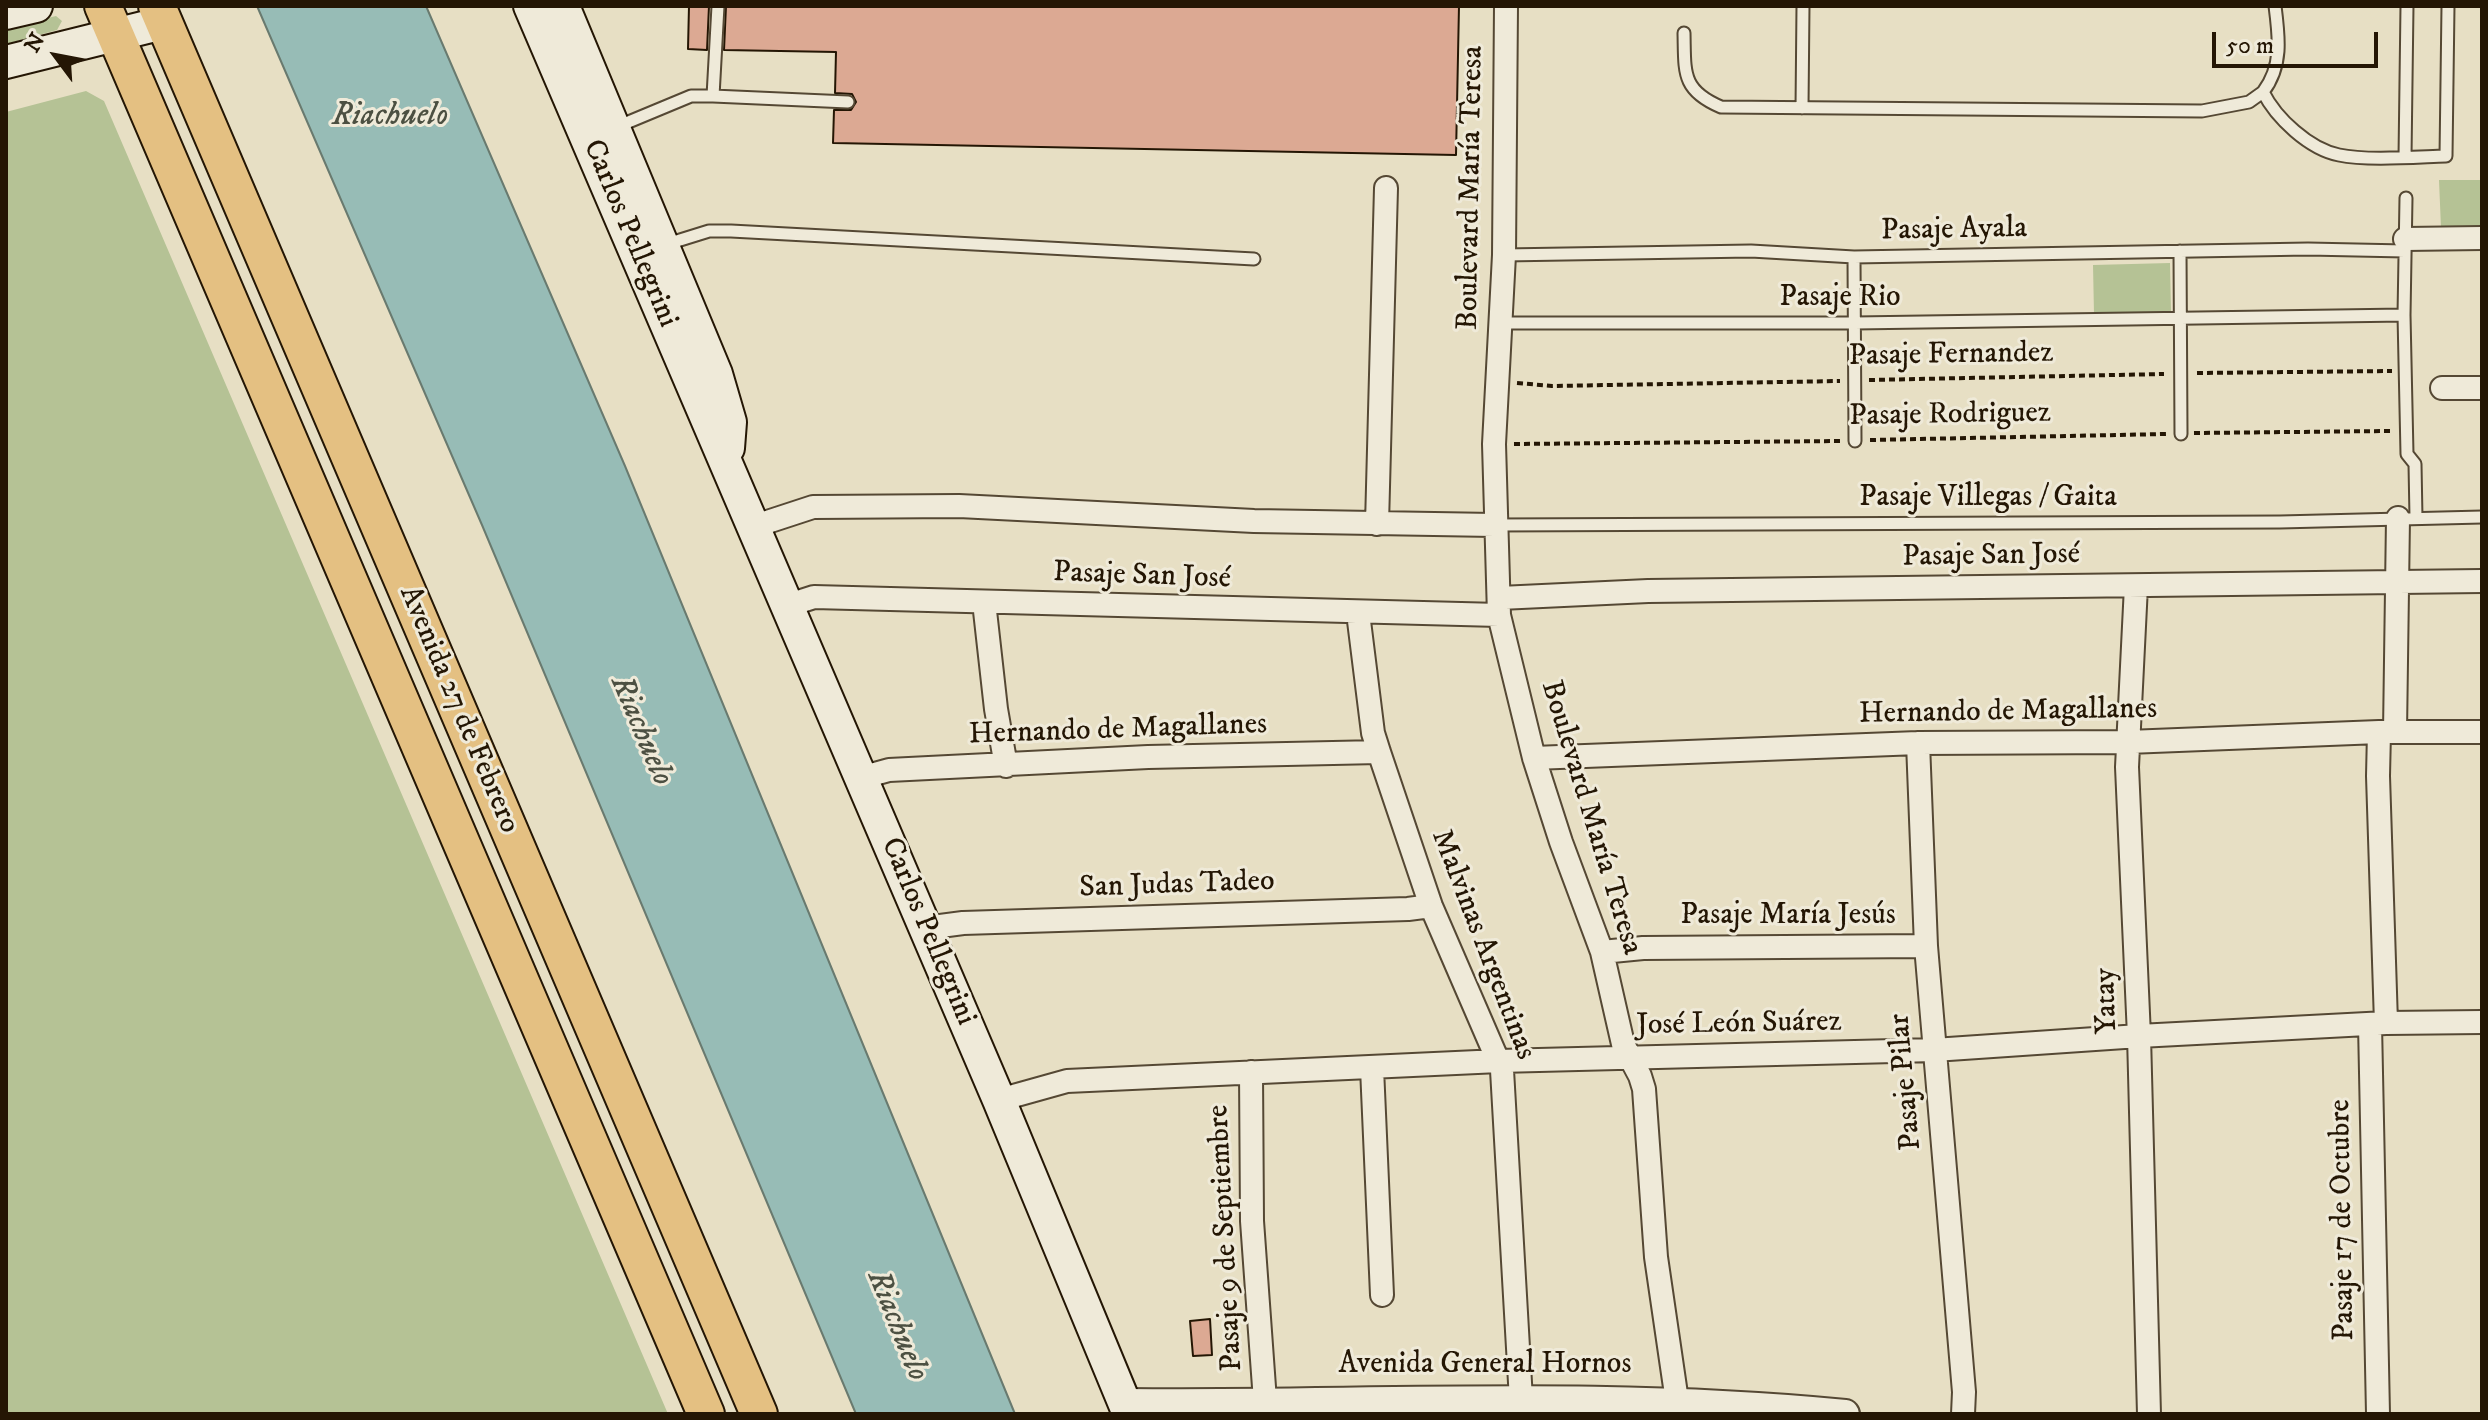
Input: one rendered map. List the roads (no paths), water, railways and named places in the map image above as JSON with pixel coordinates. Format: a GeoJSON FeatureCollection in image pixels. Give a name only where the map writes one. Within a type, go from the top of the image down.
{"type":"FeatureCollection","features":[{"type":"Feature","properties":{"kind":"main road"},"geometry":{"type":"LineString","coordinates":[[6,13],[36,6]]}},
{"type":"Feature","properties":{"kind":"main road","name":"Carlos Pellegrini"},"geometry":{"type":"LineString","coordinates":[[530,6],[663,245],[726,406],[730,434],[726,464]]}},
{"type":"Feature","properties":{"kind":"main road","name":"Carlos Pellegrini"},"geometry":{"type":"LineString","coordinates":[[563,6],[601,134],[726,464],[999,1100],[1127,1408]]}},
{"type":"Feature","properties":{"kind":"main road"},"geometry":{"type":"LineString","coordinates":[[6,62],[110,20],[160,14]]}},
{"type":"Feature","properties":{"kind":"main road","name":"Avenida 27 de Febrero"},"geometry":{"type":"LineString","coordinates":[[160,14],[759,1414]]}},
{"type":"Feature","properties":{"kind":"main road","name":"Avenida 27 de Febrero"},"geometry":{"type":"LineString","coordinates":[[110,20],[706,1414]]}},
{"type":"Feature","properties":{"kind":"street","name":"Boulevard María Teresa"},"geometry":{"type":"LineString","coordinates":[[1506,6],[1504,255],[1494,444],[1494,525],[1499,606],[1534,758],[1602,952],[1623,1044],[1644,1089],[1656,1257],[1677,1401]]}},
{"type":"Feature","properties":{"kind":"street"},"geometry":{"type":"LineString","coordinates":[[1377,524],[1386,188]]}},
{"type":"Feature","properties":{"kind":"street"},"geometry":{"type":"LineString","coordinates":[[2405,245],[2482,238]]}},
{"type":"Feature","properties":{"kind":"street"},"geometry":{"type":"LineString","coordinates":[[2442,388],[2482,388]]}},
{"type":"Feature","properties":{"kind":"street"},"geometry":{"type":"LineString","coordinates":[[752,527],[813,507],[959,506],[1377,524],[1494,525]]}},
{"type":"Feature","properties":{"kind":"street","name":"Pasaje 17 de Octubre"},"geometry":{"type":"LineString","coordinates":[[2378,1414],[2378,776],[2387,732],[2398,582],[2407,518]]}},
{"type":"Feature","properties":{"kind":"street","name":"Pasaje San José"},"geometry":{"type":"LineString","coordinates":[[786,606],[814,597],[1358,613],[1499,606],[1648,591],[2482,581]]}},
{"type":"Feature","properties":{"kind":"street","name":"Yatay"},"geometry":{"type":"LineString","coordinates":[[2136,586],[2128,742],[2149,1414]]}},
{"type":"Feature","properties":{"kind":"street"},"geometry":{"type":"LineString","coordinates":[[984,602],[1006,766]]}},
{"type":"Feature","properties":{"kind":"street","name":"Malvinas Argentinas"},"geometry":{"type":"LineString","coordinates":[[1358,613],[1373,733],[1431,906],[1488,1042],[1499,1061],[1504,1081],[1521,1400]]}},
{"type":"Feature","properties":{"kind":"street","name":"Hernando de Magallanes"},"geometry":{"type":"LineString","coordinates":[[1534,758],[1918,743],[2128,742],[2387,732],[2482,732]]}},
{"type":"Feature","properties":{"kind":"street","name":"Pasaje Pilar"},"geometry":{"type":"LineString","coordinates":[[1918,743],[1926,946],[1964,1392],[1963,1414]]}},
{"type":"Feature","properties":{"kind":"street","name":"Hernando de Magallanes"},"geometry":{"type":"LineString","coordinates":[[860,778],[889,770],[1148,757],[1379,752]]}},
{"type":"Feature","properties":{"kind":"street","name":"San Judas Tadeo"},"geometry":{"type":"LineString","coordinates":[[925,928],[963,923],[1392,910],[1431,906]]}},
{"type":"Feature","properties":{"kind":"street","name":"Pasaje María Jesús"},"geometry":{"type":"LineString","coordinates":[[1602,952],[1643,948],[1926,946]]}},
{"type":"Feature","properties":{"kind":"street","name":"José León Suárez"},"geometry":{"type":"LineString","coordinates":[[999,1100],[1058,1082],[1499,1061],[1934,1050],[2139,1036],[2482,1022]]}},
{"type":"Feature","properties":{"kind":"street"},"geometry":{"type":"LineString","coordinates":[[1372,1068],[1382,1295]]}},
{"type":"Feature","properties":{"kind":"street","name":"Pasaje 9 de Septiembre"},"geometry":{"type":"LineString","coordinates":[[1251,1072],[1252,1221],[1265,1401]]}},
{"type":"Feature","properties":{"kind":"street","name":"Avenida General Hornos"},"geometry":{"type":"LineString","coordinates":[[1127,1408],[1265,1401],[1677,1401],[1845,1414]]}},
{"type":"Feature","properties":{"kind":"lane"},"geometry":{"type":"LineString","coordinates":[[713,96],[718,6]]}},
{"type":"Feature","properties":{"kind":"lane"},"geometry":{"type":"LineString","coordinates":[[1802,108],[1803,6]]}},
{"type":"Feature","properties":{"kind":"lane"},"geometry":{"type":"LineString","coordinates":[[1684,33],[1685,75],[1691,88],[1701,99],[1721,107],[2202,111],[2249,102],[2263,92],[2271,81],[2278,60],[2279,43],[2275,6]]}},
{"type":"Feature","properties":{"kind":"lane"},"geometry":{"type":"LineString","coordinates":[[2405,157],[2407,6]]}},
{"type":"Feature","properties":{"kind":"lane"},"geometry":{"type":"LineString","coordinates":[[2263,92],[2285,123],[2322,149],[2339,155],[2446,156],[2448,6]]}},
{"type":"Feature","properties":{"kind":"lane"},"geometry":{"type":"LineString","coordinates":[[601,134],[691,96],[848,102]]}},
{"type":"Feature","properties":{"kind":"lane"},"geometry":{"type":"LineString","coordinates":[[2406,198],[2404,315],[2407,454],[2415,464],[2407,518]]}},
{"type":"Feature","properties":{"kind":"lane"},"geometry":{"type":"LineString","coordinates":[[663,245],[709,231],[731,231],[1254,259]]}},
{"type":"Feature","properties":{"kind":"lane","name":"Pasaje Ayala"},"geometry":{"type":"LineString","coordinates":[[1504,255],[1751,251],[1854,257],[2405,245]]}},
{"type":"Feature","properties":{"kind":"lane"},"geometry":{"type":"LineString","coordinates":[[2180,251],[2181,434]]}},
{"type":"Feature","properties":{"kind":"lane"},"geometry":{"type":"LineString","coordinates":[[1854,257],[1855,441]]}},
{"type":"Feature","properties":{"kind":"lane","name":"Pasaje Rio"},"geometry":{"type":"LineString","coordinates":[[1499,323],[1855,323],[2404,315]]}},
{"type":"Feature","properties":{"kind":"lane","name":"Pasaje Villegas / Gaita"},"geometry":{"type":"LineString","coordinates":[[1494,525],[2280,522],[2482,517]]}},
{"type":"Feature","properties":{"kind":"water","name":"Riachuelo"},"geometry":{"type":"Polygon","coordinates":[[[257,6],[426,6],[625,466],[1015,1414],[856,1414],[482,525],[257,6]]]}}]}
